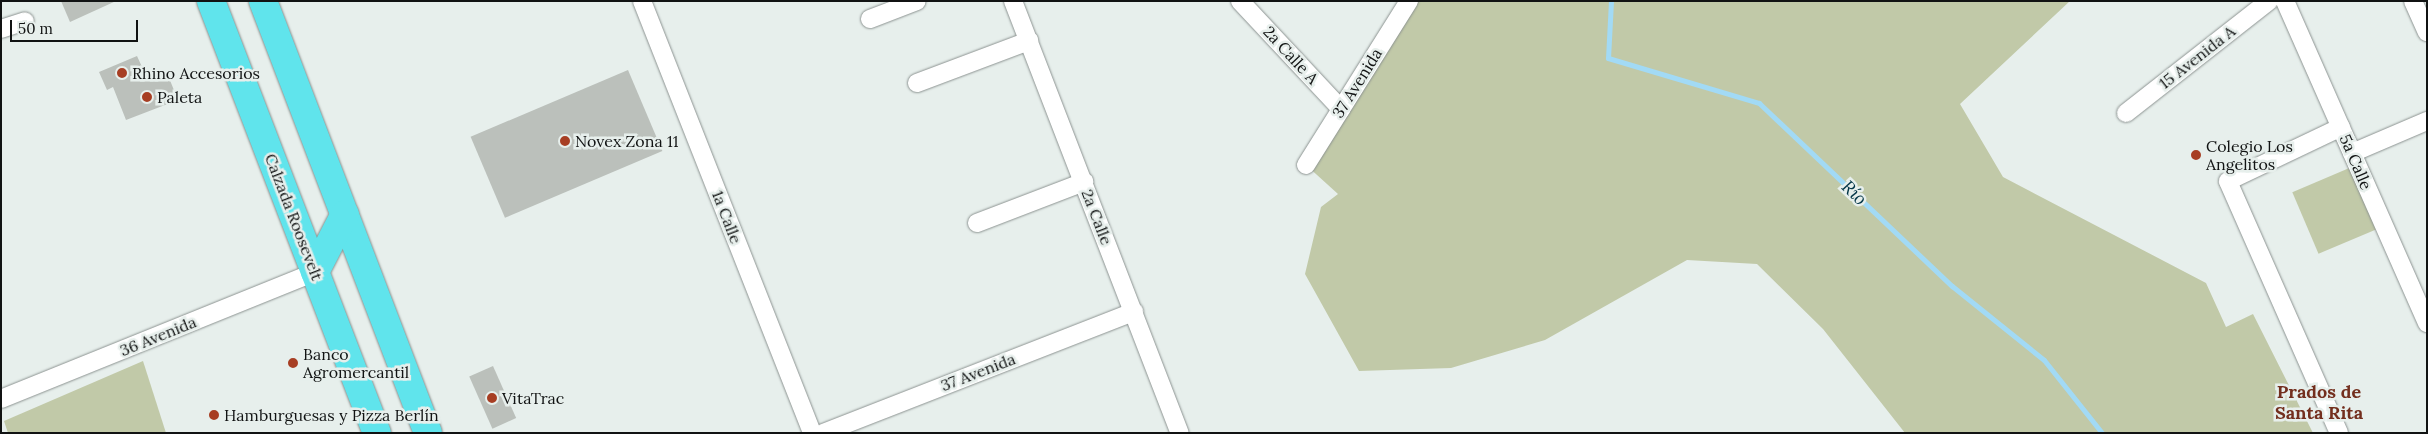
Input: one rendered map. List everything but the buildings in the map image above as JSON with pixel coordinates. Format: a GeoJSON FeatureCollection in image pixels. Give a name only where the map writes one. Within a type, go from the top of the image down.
{"type":"FeatureCollection","features":[{"type":"Feature","properties":{"kind":"highway","name":"Calzada Roosevelt"},"geometry":{"type":"LineString","coordinates":[[211,1],[377,433]]}},
{"type":"Feature","properties":{"kind":"highway"},"geometry":{"type":"LineString","coordinates":[[263,1],[428,433]]}},
{"type":"Feature","properties":{"kind":"highway"},"geometry":{"type":"LineString","coordinates":[[315,272],[345,214]]}},
{"type":"Feature","properties":{"kind":"street","name":"1a Calle"},"geometry":{"type":"LineString","coordinates":[[642,1],[812,433]]}},
{"type":"Feature","properties":{"kind":"street"},"geometry":{"type":"LineString","coordinates":[[870,19],[917,1]]}},
{"type":"Feature","properties":{"kind":"street","name":"2a Calle"},"geometry":{"type":"LineString","coordinates":[[1013,1],[1180,433]]}},
{"type":"Feature","properties":{"kind":"street","name":"2a Calle A"},"geometry":{"type":"LineString","coordinates":[[1240,1],[1341,109]]}},
{"type":"Feature","properties":{"kind":"street","name":"37 Avenida"},"geometry":{"type":"LineString","coordinates":[[1306,165],[1409,1]]}},
{"type":"Feature","properties":{"kind":"street","name":"15 Avenida A"},"geometry":{"type":"LineString","coordinates":[[2126,114],[2269,1]]}},
{"type":"Feature","properties":{"kind":"street","name":"5a Calle"},"geometry":{"type":"LineString","coordinates":[[2285,1],[2427,323]]}},
{"type":"Feature","properties":{"kind":"street"},"geometry":{"type":"LineString","coordinates":[[2413,1],[2427,32]]}},
{"type":"Feature","properties":{"kind":"street"},"geometry":{"type":"LineString","coordinates":[[1,29],[25,21]]}},
{"type":"Feature","properties":{"kind":"street"},"geometry":{"type":"LineString","coordinates":[[917,83],[1029,41]]}},
{"type":"Feature","properties":{"kind":"street"},"geometry":{"type":"LineString","coordinates":[[2352,153],[2427,121]]}},
{"type":"Feature","properties":{"kind":"street"},"geometry":{"type":"LineString","coordinates":[[2339,433],[2228,181],[2341,128]]}},
{"type":"Feature","properties":{"kind":"street"},"geometry":{"type":"LineString","coordinates":[[977,223],[1084,182]]}},
{"type":"Feature","properties":{"kind":"street","name":"36 Avenida"},"geometry":{"type":"LineString","coordinates":[[2,395],[315,272]]}},
{"type":"Feature","properties":{"kind":"street","name":"37 Avenida"},"geometry":{"type":"LineString","coordinates":[[823,433],[1134,312]]}},
{"type":"Feature","properties":{"kind":"green space"},"geometry":{"type":"Polygon","coordinates":[[[1409,1],[2070,1],[1960,104],[2003,177],[2206,283],[2226,327],[2253,314],[2313,433],[1905,433],[1823,329],[1757,264],[1687,260],[1545,340],[1451,368],[1359,371],[1305,274],[1321,207],[1338,194],[1306,165],[1409,1]]]}},
{"type":"Feature","properties":{"kind":"green space"},"geometry":{"type":"Polygon","coordinates":[[[2354,166],[2380,228],[2319,254],[2292,192],[2354,166]]]}},
{"type":"Feature","properties":{"kind":"green space"},"geometry":{"type":"Polygon","coordinates":[[[143,361],[166,433],[8,433],[4,421],[143,361]]]}},
{"type":"Feature","properties":{"kind":"waterway","name":"Río"},"geometry":{"type":"LineString","coordinates":[[1611,1],[1608,58],[1759,103],[1952,286],[2044,360],[2102,433]]}},
{"type":"Feature","properties":{"kind":"place","name":"Rhino Accesorios"},"geometry":{"type":"Point","coordinates":[122,73]}},
{"type":"Feature","properties":{"kind":"place","name":"Paleta"},"geometry":{"type":"Point","coordinates":[147,97]}},
{"type":"Feature","properties":{"kind":"place","name":"Novex Zona 11"},"geometry":{"type":"Point","coordinates":[565,141]}},
{"type":"Feature","properties":{"kind":"place","name":"Colegio Los Angelitos"},"geometry":{"type":"Point","coordinates":[2196,155]}},
{"type":"Feature","properties":{"kind":"place","name":"Banco Agromercantil"},"geometry":{"type":"Point","coordinates":[293,363]}},
{"type":"Feature","properties":{"kind":"place","name":"VitaTrac"},"geometry":{"type":"Point","coordinates":[492,398]}},
{"type":"Feature","properties":{"kind":"place","name":"Hamburguesas y Pizza Berlín"},"geometry":{"type":"Point","coordinates":[214,415]}},
{"type":"Feature","properties":{"kind":"district","name":"Prados de Santa Rita"},"geometry":{"type":"Point","coordinates":[2319,403]}}]}
